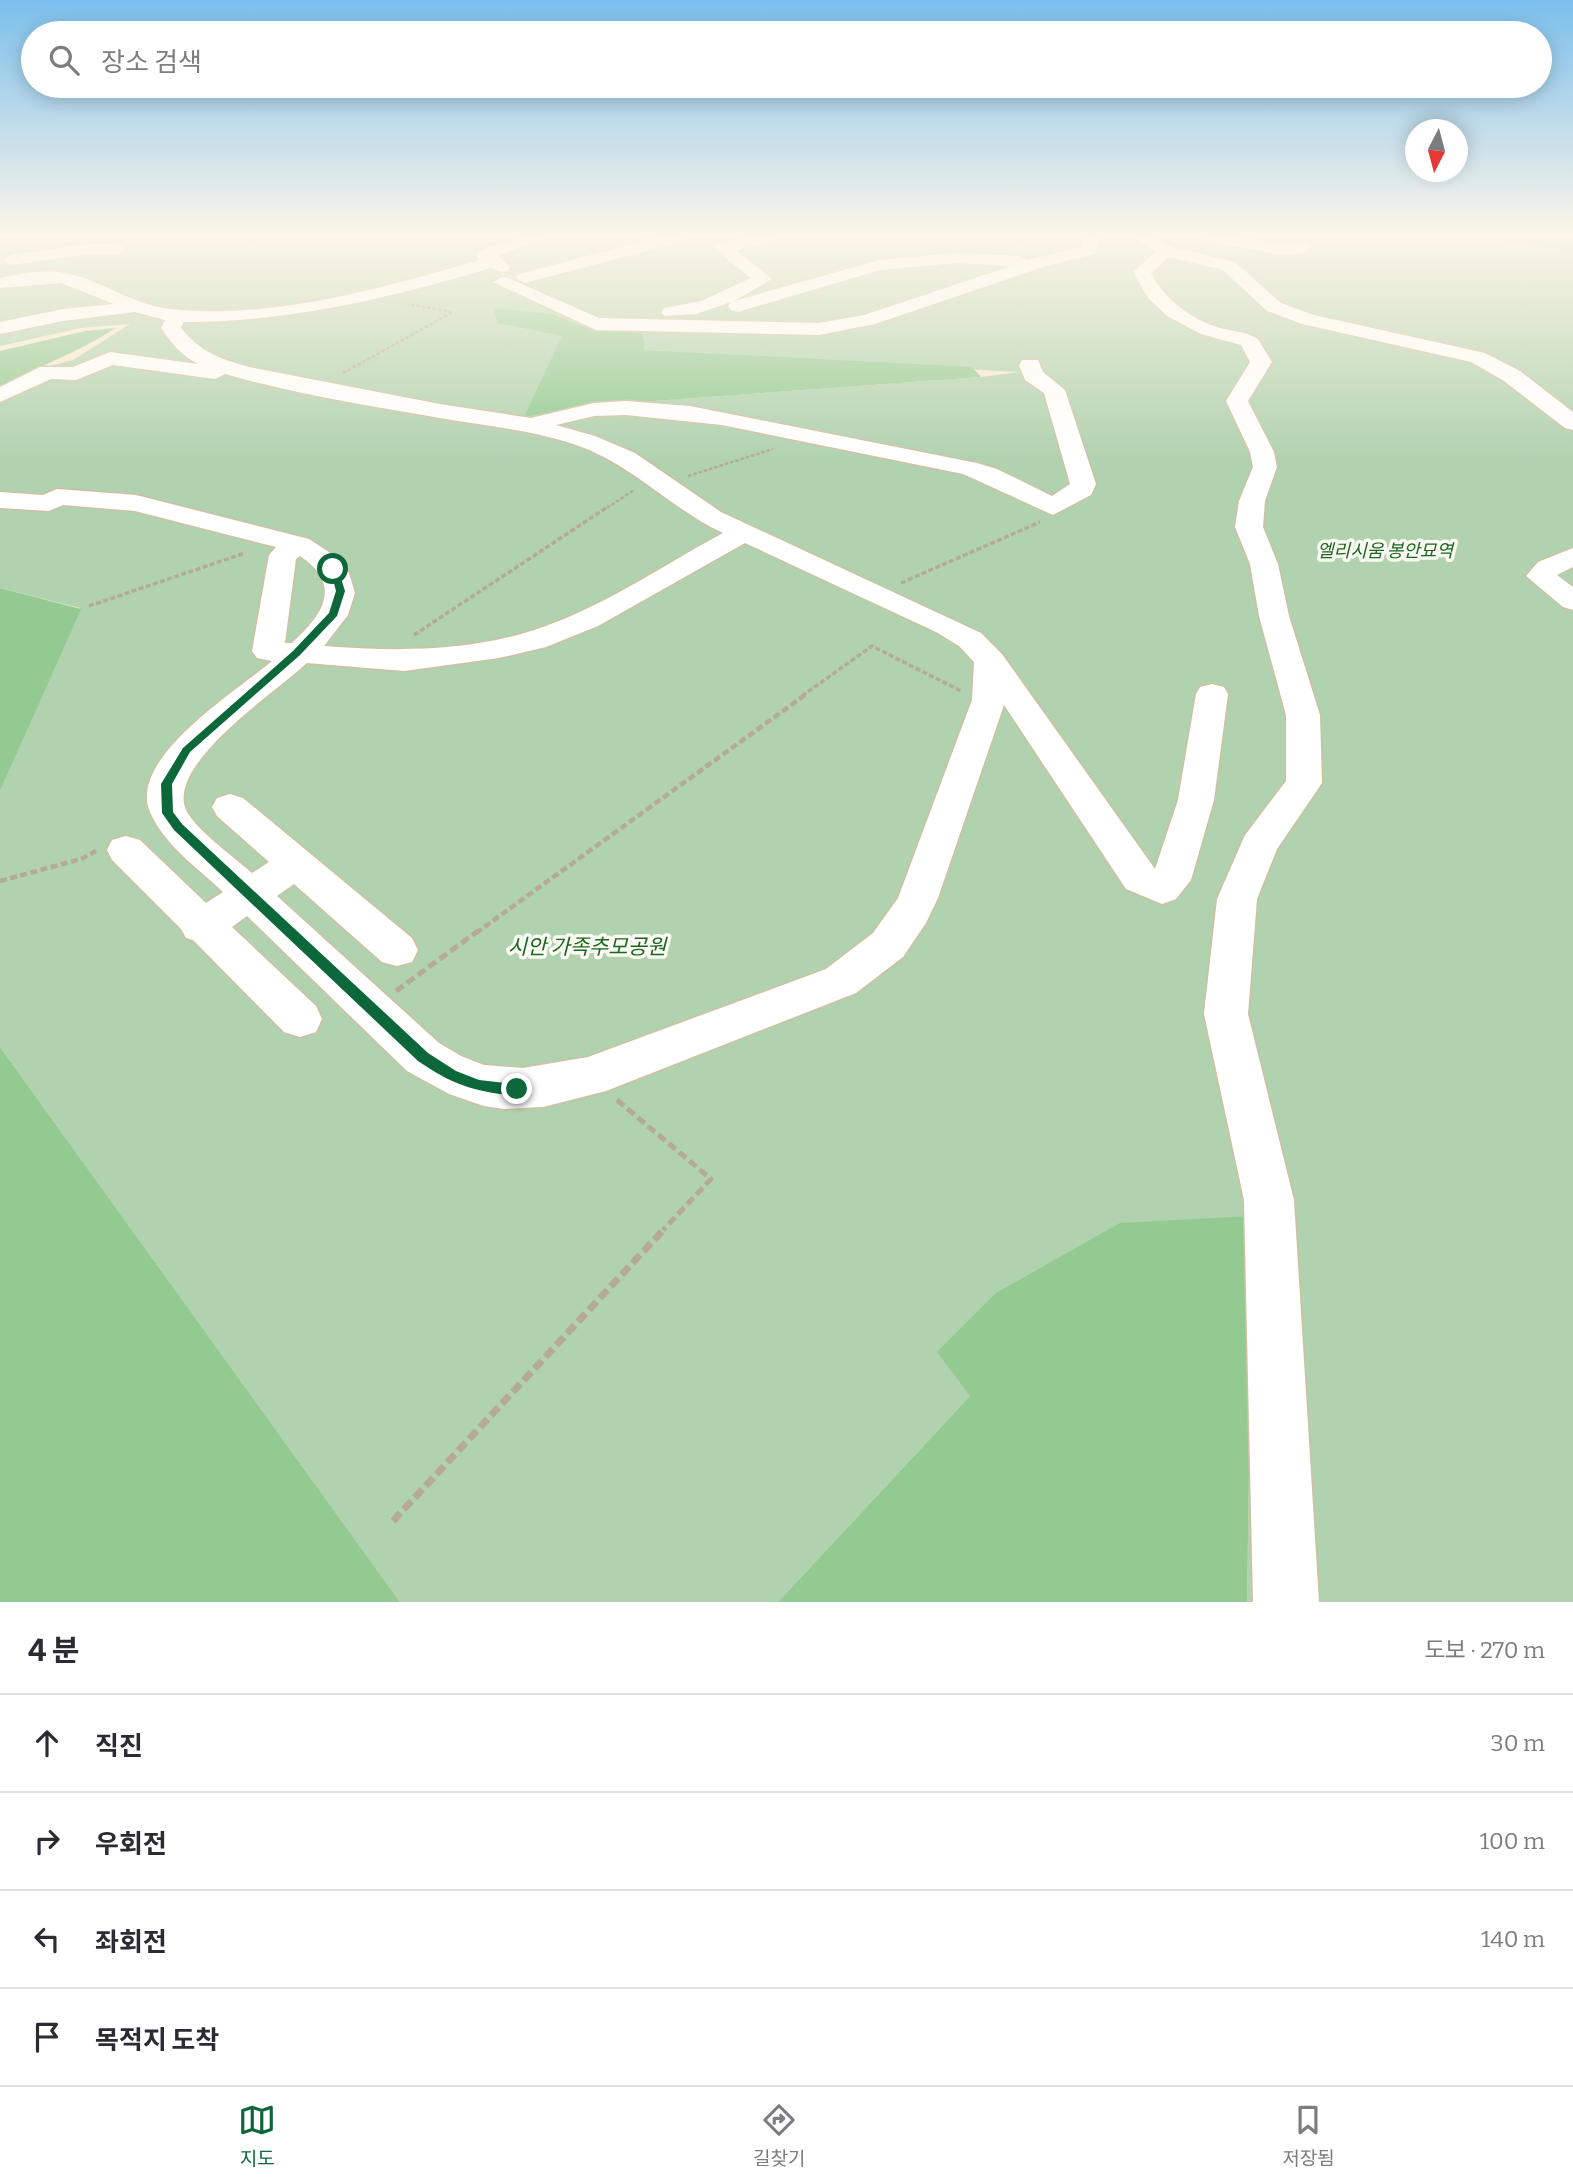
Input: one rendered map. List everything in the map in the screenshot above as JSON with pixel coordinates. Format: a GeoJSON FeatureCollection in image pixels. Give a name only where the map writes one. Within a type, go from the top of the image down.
{"type":"FeatureCollection","features":[{"type":"Feature","properties":{"kind":"lane"},"geometry":{"type":"LineString","coordinates":[[0,328],[90,312]]}},
{"type":"Feature","properties":{"kind":"lane"},"geometry":{"type":"LineString","coordinates":[[158,312],[177,317],[248,312]]}},
{"type":"Feature","properties":{"kind":"lane"},"geometry":{"type":"LineString","coordinates":[[564,312],[588,323],[819,329],[868,320],[892,312]]}},
{"type":"Feature","properties":{"kind":"lane"},"geometry":{"type":"LineString","coordinates":[[599,312],[657,312]]}},
{"type":"Feature","properties":{"kind":"lane"},"geometry":{"type":"LineString","coordinates":[[719,326],[723,315],[729,312]]}},
{"type":"Feature","properties":{"kind":"lane"},"geometry":{"type":"LineString","coordinates":[[1175,312],[1183,320],[1197,327],[1249,341],[1261,362],[1237,401],[1262,452],[1265,467],[1252,501],[1249,527],[1264,564],[1274,616],[1303,715],[1304,783],[1259,845],[1237,899],[1226,1014],[1269,1200],[1286,1602]]}},
{"type":"Feature","properties":{"kind":"lane"},"geometry":{"type":"LineString","coordinates":[[1287,312],[1309,320],[1478,357],[1512,376],[1573,423]]}},
{"type":"Feature","properties":{"kind":"lane"},"geometry":{"type":"LineString","coordinates":[[177,317],[171,328],[181,345],[200,358],[232,369],[325,380]]}},
{"type":"Feature","properties":{"kind":"lane"},"geometry":{"type":"LineString","coordinates":[[200,358],[216,350],[440,411],[532,425],[600,446],[656,479],[743,546],[863,601],[963,634],[990,661],[1140,879],[1162,889],[1171,880],[1196,800],[1212,694]]}},
{"type":"Feature","properties":{"kind":"lane"},"geometry":{"type":"LineString","coordinates":[[0,395],[48,372],[76,374],[110,358],[219,374],[232,369]]}},
{"type":"Feature","properties":{"kind":"lane"},"geometry":{"type":"LineString","coordinates":[[532,425],[579,412],[661,409],[814,436],[988,474],[1053,507],[1077,496],[1082,491],[1083,484],[1054,390],[1033,375],[1030,366]]}},
{"type":"Feature","properties":{"kind":"lane"},"geometry":{"type":"LineString","coordinates":[[440,411],[422,424],[586,458]]}},
{"type":"Feature","properties":{"kind":"lane"},"geometry":{"type":"LineString","coordinates":[[0,500],[48,503],[57,497],[119,500],[290,543],[324,558],[333,569],[341,591],[334,614],[296,653],[186,750],[166,784],[168,813],[178,827],[423,1057],[451,1075],[478,1086],[528,1088],[590,1077],[841,981],[888,945],[905,923],[918,898],[989,700],[993,674],[990,661]]}},
{"type":"Feature","properties":{"kind":"lane"},"geometry":{"type":"LineString","coordinates":[[290,543],[283,555],[268,651],[377,660],[433,659],[499,649],[535,640],[587,620],[743,546]]}},
{"type":"Feature","properties":{"kind":"lane"},"geometry":{"type":"LineString","coordinates":[[1573,556],[1548,568],[1541,576],[1573,601]]}},
{"type":"Feature","properties":{"kind":"lane"},"geometry":{"type":"LineString","coordinates":[[863,601],[915,640]]}},
{"type":"Feature","properties":{"kind":"lane"},"geometry":{"type":"LineString","coordinates":[[230,807],[298,862],[397,950]]}},
{"type":"Feature","properties":{"kind":"lane"},"geometry":{"type":"LineString","coordinates":[[114,849],[300,1019]]}},
{"type":"Feature","properties":{"kind":"lane"},"geometry":{"type":"LineString","coordinates":[[201,927],[298,862]]}},
{"type":"Feature","properties":{"kind":"path"},"geometry":{"type":"LineString","coordinates":[[325,380],[452,312]]}},
{"type":"Feature","properties":{"kind":"path"},"geometry":{"type":"LineString","coordinates":[[414,635],[632,491],[656,479],[814,436]]}},
{"type":"Feature","properties":{"kind":"path"},"geometry":{"type":"LineString","coordinates":[[863,601],[1063,512],[1053,507]]}},
{"type":"Feature","properties":{"kind":"path"},"geometry":{"type":"LineString","coordinates":[[89,606],[290,543]]}},
{"type":"Feature","properties":{"kind":"path"},"geometry":{"type":"LineString","coordinates":[[371,1009],[872,646],[958,690],[989,700]]}},
{"type":"Feature","properties":{"kind":"path"},"geometry":{"type":"LineString","coordinates":[[0,881],[114,849]]}},
{"type":"Feature","properties":{"kind":"path"},"geometry":{"type":"LineString","coordinates":[[393,1521],[710,1179],[590,1077]]}},
{"type":"Feature","properties":{"kind":"green space","name":"시안 가족추모공원"},"geometry":{"type":"Polygon","coordinates":[[[0,312],[500,312],[563,336],[525,416],[586,406],[1019,372],[645,350],[642,327],[582,326],[554,314],[527,312],[1573,312],[1573,1602],[1247,1602],[1253,1217],[970,1396],[778,1602],[400,1602],[0,1047],[0,791],[80,608],[0,588],[0,390],[46,367],[73,360],[130,324],[81,328],[0,346],[0,312]]]}},
{"type":"Feature","properties":{"kind":"green space"},"geometry":{"type":"Polygon","coordinates":[[[494,312],[554,314],[582,326],[642,327],[645,350],[972,367],[981,377],[586,406],[524,417],[562,336],[498,323],[494,312]]]}},
{"type":"Feature","properties":{"kind":"green space"},"geometry":{"type":"Polygon","coordinates":[[[116,328],[73,352],[0,386],[0,351],[85,331],[116,328]]]}},
{"type":"Feature","properties":{"kind":"green space"},"geometry":{"type":"Polygon","coordinates":[[[0,588],[81,609],[0,791],[0,588]]]}},
{"type":"Feature","properties":{"kind":"green space"},"geometry":{"type":"Polygon","coordinates":[[[0,1047],[400,1602],[0,1602],[0,1047]]]}},
{"type":"Feature","properties":{"kind":"green space"},"geometry":{"type":"Polygon","coordinates":[[[1253,1216],[1247,1602],[778,1602],[970,1396],[937,1352],[996,1293],[1120,1223],[1253,1216]]]}},
{"type":"Feature","properties":{"kind":"route"},"geometry":{"type":"LineString","coordinates":[[333,569],[341,591],[334,614],[296,653],[186,750],[166,784],[168,813],[178,827],[423,1057],[451,1075],[478,1086],[517,1089]]}},
{"type":"Feature","properties":{"kind":"park label","name":"엘리시움 봉안묘역"},"geometry":{"type":"Point","coordinates":[1385,551]}}]}
